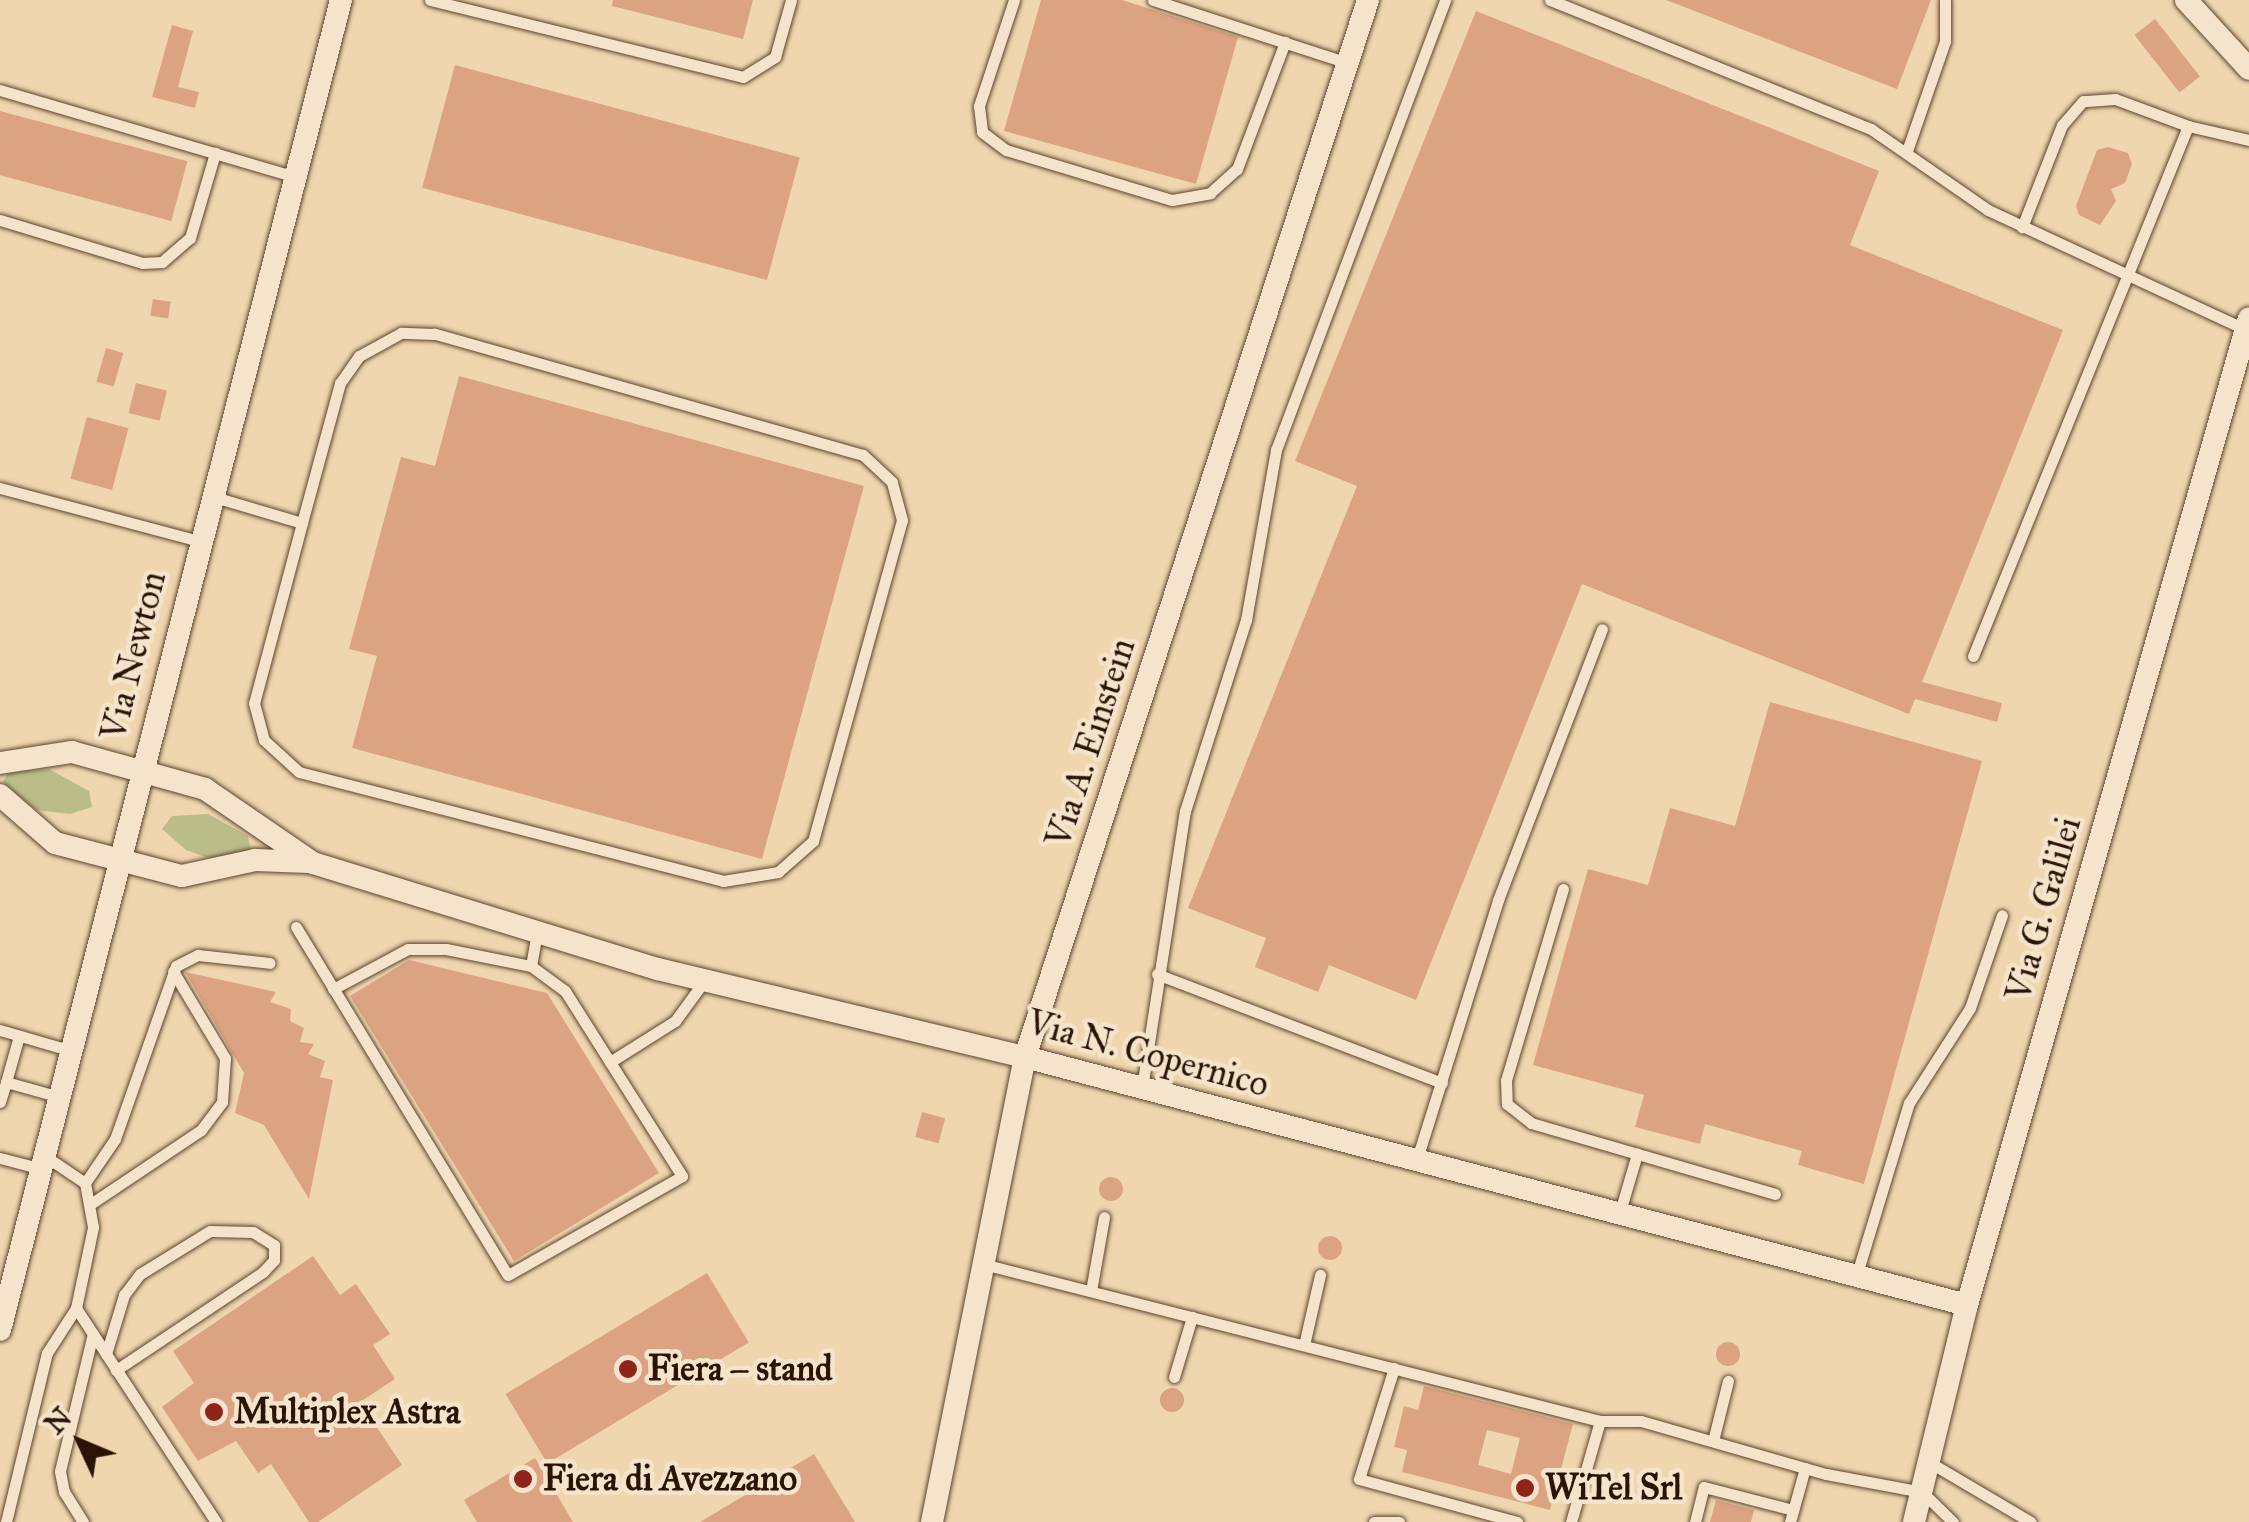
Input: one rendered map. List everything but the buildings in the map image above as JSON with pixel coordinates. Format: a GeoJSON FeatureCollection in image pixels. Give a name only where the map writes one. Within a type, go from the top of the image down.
{"type":"FeatureCollection","features":[{"type":"Feature","properties":{"kind":"street","name":"Via Newton"},"geometry":{"type":"LineString","coordinates":[[2,1313],[341,0]]}},
{"type":"Feature","properties":{"kind":"street","name":"Via A. Einstein"},"geometry":{"type":"LineString","coordinates":[[932,1522],[1025,1057],[1368,0]]}},
{"type":"Feature","properties":{"kind":"street"},"geometry":{"type":"LineString","coordinates":[[2186,0],[2249,69]]}},
{"type":"Feature","properties":{"kind":"street","name":"Via G. Galilei"},"geometry":{"type":"LineString","coordinates":[[1914,1522],[1967,1306],[2247,324]]}},
{"type":"Feature","properties":{"kind":"street"},"geometry":{"type":"LineString","coordinates":[[0,763],[72,752],[205,790],[313,863]]}},
{"type":"Feature","properties":{"kind":"street"},"geometry":{"type":"LineString","coordinates":[[0,796],[55,843],[182,876],[255,860],[313,863]]}},
{"type":"Feature","properties":{"kind":"street","name":"Via N. Copernico"},"geometry":{"type":"LineString","coordinates":[[313,863],[537,933],[706,980],[1025,1057],[1967,1306]]}},
{"type":"Feature","properties":{"kind":"lane"},"geometry":{"type":"LineString","coordinates":[[430,0],[743,76],[775,57],[791,0]]}},
{"type":"Feature","properties":{"kind":"lane"},"geometry":{"type":"LineString","coordinates":[[1014,0],[979,106],[982,132],[1006,150],[1172,200],[1210,193],[1237,169],[1285,42]]}},
{"type":"Feature","properties":{"kind":"lane"},"geometry":{"type":"LineString","coordinates":[[1153,0],[1348,63]]}},
{"type":"Feature","properties":{"kind":"lane"},"geometry":{"type":"LineString","coordinates":[[1142,1088],[1185,811],[1250,602],[1276,450],[1445,0]]}},
{"type":"Feature","properties":{"kind":"lane"},"geometry":{"type":"LineString","coordinates":[[1550,0],[1858,122],[1907,151],[1957,191],[2022,227],[2247,324]]}},
{"type":"Feature","properties":{"kind":"lane"},"geometry":{"type":"LineString","coordinates":[[1907,151],[1945,41],[1945,0]]}},
{"type":"Feature","properties":{"kind":"lane"},"geometry":{"type":"LineString","coordinates":[[0,90],[296,177]]}},
{"type":"Feature","properties":{"kind":"lane"},"geometry":{"type":"LineString","coordinates":[[2022,227],[2062,126],[2083,102],[2115,99],[2188,126],[2249,140]]}},
{"type":"Feature","properties":{"kind":"lane"},"geometry":{"type":"LineString","coordinates":[[1973,656],[2188,126]]}},
{"type":"Feature","properties":{"kind":"lane"},"geometry":{"type":"LineString","coordinates":[[0,220],[142,263],[162,262],[190,238],[215,153]]}},
{"type":"Feature","properties":{"kind":"lane"},"geometry":{"type":"LineString","coordinates":[[401,333],[434,334],[848,449],[874,462],[899,493],[902,520],[813,841],[778,872],[724,880],[318,779],[284,763],[264,740],[254,703],[302,522],[340,383],[359,356],[401,333]]}},
{"type":"Feature","properties":{"kind":"lane"},"geometry":{"type":"LineString","coordinates":[[0,488],[199,541]]}},
{"type":"Feature","properties":{"kind":"lane"},"geometry":{"type":"LineString","coordinates":[[211,496],[302,522]]}},
{"type":"Feature","properties":{"kind":"lane"},"geometry":{"type":"LineString","coordinates":[[1416,1162],[1498,900],[1602,629]]}},
{"type":"Feature","properties":{"kind":"lane"},"geometry":{"type":"LineString","coordinates":[[1563,889],[1506,1080],[1508,1104],[1531,1122],[1774,1194]]}},
{"type":"Feature","properties":{"kind":"lane"},"geometry":{"type":"LineString","coordinates":[[1856,1277],[1909,1103],[1970,1008],[2002,915]]}},
{"type":"Feature","properties":{"kind":"lane"},"geometry":{"type":"LineString","coordinates":[[296,928],[508,1275],[682,1176],[564,991],[531,966],[408,949],[333,988]]}},
{"type":"Feature","properties":{"kind":"lane"},"geometry":{"type":"LineString","coordinates":[[531,966],[537,933]]}},
{"type":"Feature","properties":{"kind":"lane"},"geometry":{"type":"LineString","coordinates":[[85,1183],[115,1139],[174,970],[198,954],[270,962]]}},
{"type":"Feature","properties":{"kind":"lane"},"geometry":{"type":"LineString","coordinates":[[92,1202],[201,1130],[222,1102],[225,1058],[174,970]]}},
{"type":"Feature","properties":{"kind":"lane"},"geometry":{"type":"LineString","coordinates":[[1158,974],[1442,1083]]}},
{"type":"Feature","properties":{"kind":"lane"},"geometry":{"type":"LineString","coordinates":[[610,1062],[675,1021],[706,980]]}},
{"type":"Feature","properties":{"kind":"lane"},"geometry":{"type":"LineString","coordinates":[[0,1030],[72,1051]]}},
{"type":"Feature","properties":{"kind":"lane"},"geometry":{"type":"LineString","coordinates":[[0,1102],[19,1036]]}},
{"type":"Feature","properties":{"kind":"lane"},"geometry":{"type":"LineString","coordinates":[[6,1082],[60,1097]]}},
{"type":"Feature","properties":{"kind":"lane"},"geometry":{"type":"LineString","coordinates":[[1619,1214],[1637,1154]]}},
{"type":"Feature","properties":{"kind":"lane"},"geometry":{"type":"LineString","coordinates":[[0,1158],[43,1162],[85,1183],[94,1226],[76,1308],[47,1353],[6,1522]]}},
{"type":"Feature","properties":{"kind":"lane"},"geometry":{"type":"LineString","coordinates":[[1091,1291],[1104,1218]]}},
{"type":"Feature","properties":{"kind":"lane"},"geometry":{"type":"LineString","coordinates":[[106,1354],[128,1287],[168,1255],[218,1230],[254,1232],[274,1245],[274,1260],[263,1272],[116,1370]]}},
{"type":"Feature","properties":{"kind":"lane"},"geometry":{"type":"LineString","coordinates":[[982,1264],[1600,1420],[1641,1421],[1805,1468],[1922,1492],[1953,1522]]}},
{"type":"Feature","properties":{"kind":"lane"},"geometry":{"type":"LineString","coordinates":[[1304,1346],[1320,1275]]}},
{"type":"Feature","properties":{"kind":"lane"},"geometry":{"type":"LineString","coordinates":[[76,1308],[216,1522]]}},
{"type":"Feature","properties":{"kind":"lane"},"geometry":{"type":"LineString","coordinates":[[1174,1377],[1192,1317]]}},
{"type":"Feature","properties":{"kind":"lane"},"geometry":{"type":"LineString","coordinates":[[83,1522],[64,1492],[60,1471],[93,1334]]}},
{"type":"Feature","properties":{"kind":"lane"},"geometry":{"type":"LineString","coordinates":[[1394,1368],[1360,1480],[1517,1522]]}},
{"type":"Feature","properties":{"kind":"lane"},"geometry":{"type":"LineString","coordinates":[[1713,1441],[1728,1381]]}},
{"type":"Feature","properties":{"kind":"lane"},"geometry":{"type":"LineString","coordinates":[[1571,1522],[1600,1420]]}},
{"type":"Feature","properties":{"kind":"lane"},"geometry":{"type":"LineString","coordinates":[[1929,1462],[2031,1522]]}},
{"type":"Feature","properties":{"kind":"lane"},"geometry":{"type":"LineString","coordinates":[[1695,1522],[1704,1487],[1792,1516],[1805,1468]]}},
{"type":"Feature","properties":{"kind":"lane"},"geometry":{"type":"LineString","coordinates":[[1374,1522],[1399,1522]]}},
{"type":"Feature","properties":{"kind":"green space"},"geometry":{"type":"Polygon","coordinates":[[[49,769],[89,791],[92,807],[70,814],[36,810],[3,782],[8,773],[49,769]]]}},
{"type":"Feature","properties":{"kind":"green space"},"geometry":{"type":"Polygon","coordinates":[[[208,814],[248,836],[251,851],[208,858],[186,850],[162,829],[172,816],[208,814]]]}},
{"type":"Feature","properties":{"kind":"place","name":"Fiera – stand"},"geometry":{"type":"Point","coordinates":[628,1369]}},
{"type":"Feature","properties":{"kind":"place","name":"Multiplex Astra"},"geometry":{"type":"Point","coordinates":[214,1412]}},
{"type":"Feature","properties":{"kind":"place","name":"Fiera di Avezzano"},"geometry":{"type":"Point","coordinates":[523,1479]}},
{"type":"Feature","properties":{"kind":"place","name":"WiTel Srl"},"geometry":{"type":"Point","coordinates":[1525,1488]}}]}
